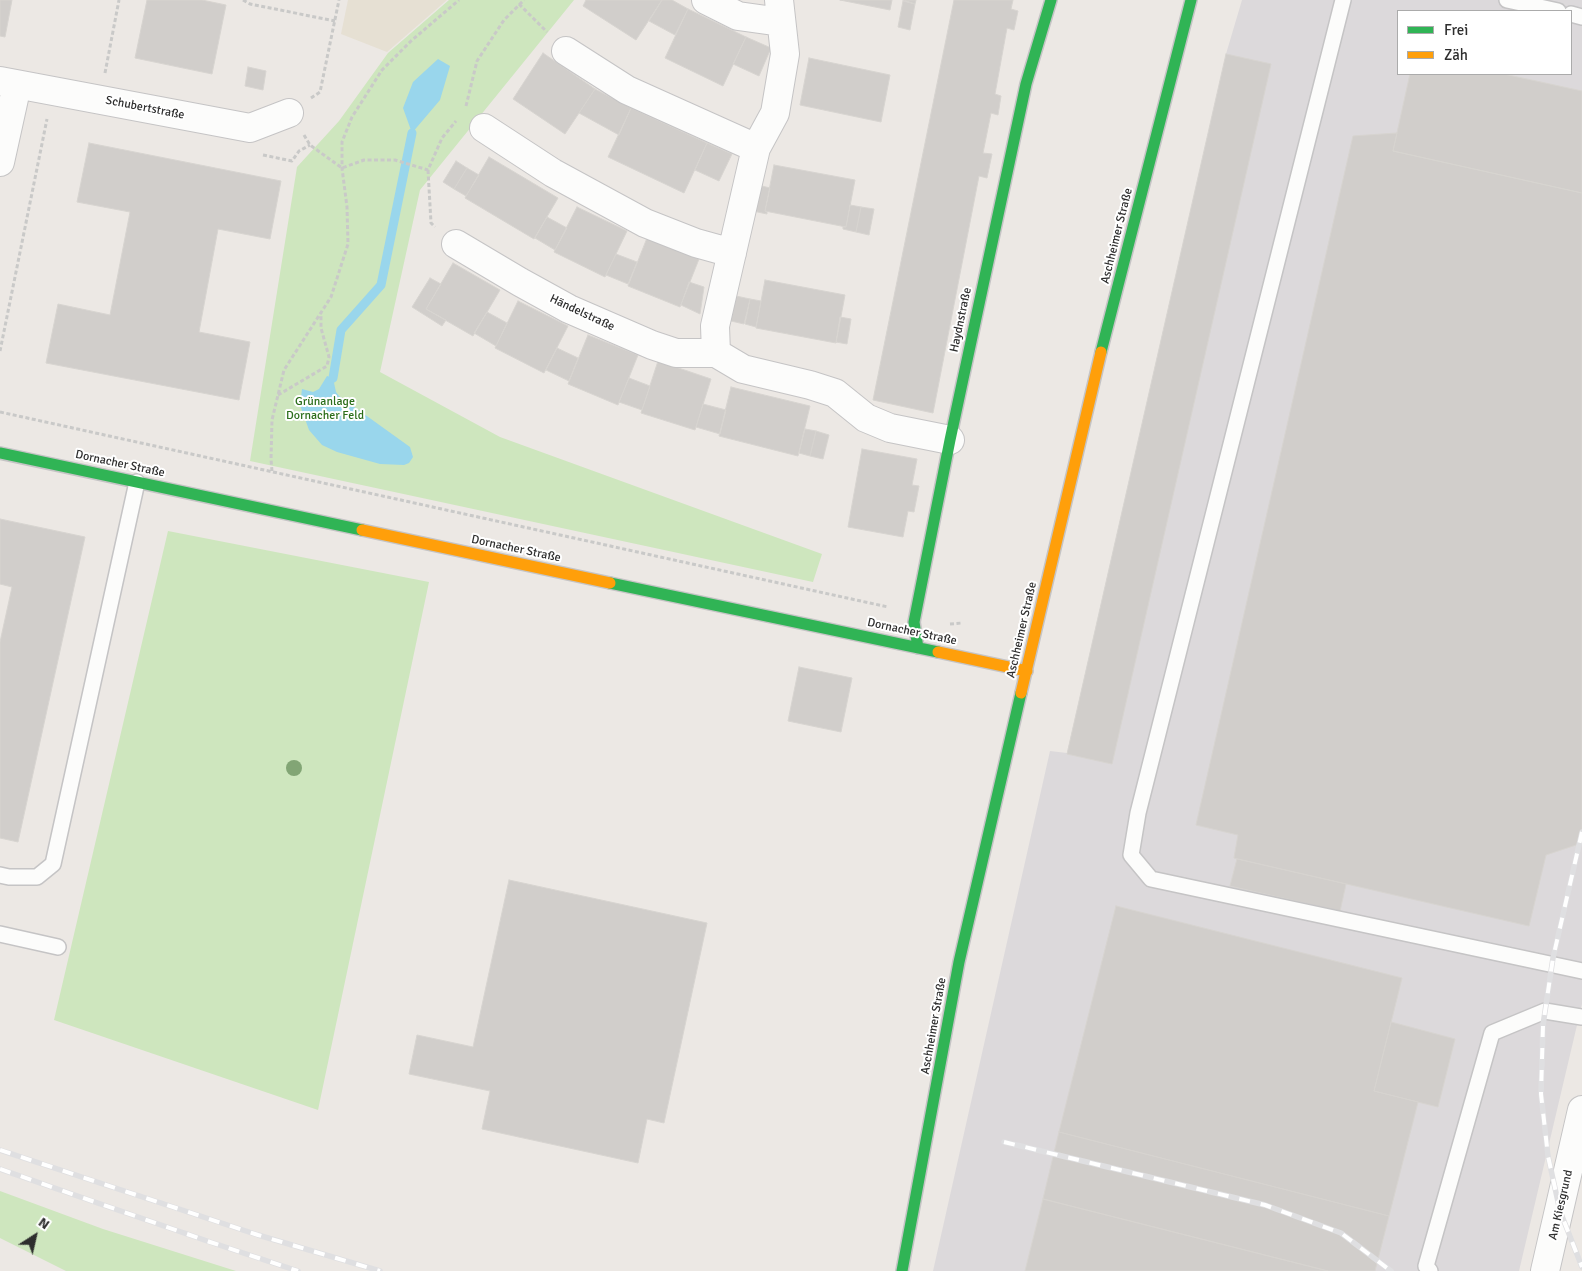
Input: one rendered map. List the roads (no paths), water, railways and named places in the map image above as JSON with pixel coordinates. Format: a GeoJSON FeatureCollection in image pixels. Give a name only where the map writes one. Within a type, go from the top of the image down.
{"type":"FeatureCollection","features":[{"type":"Feature","properties":{"kind":"street"},"geometry":{"type":"LineString","coordinates":[[706,0],[738,16],[780,11],[785,54],[775,113],[756,148],[715,326],[716,353],[743,369],[835,393],[866,418],[890,428],[950,440]]}},
{"type":"Feature","properties":{"kind":"street","name":"Haydnstraße"},"geometry":{"type":"LineString","coordinates":[[918,648],[914,622],[950,440],[1026,84],[1051,0]]}},
{"type":"Feature","properties":{"kind":"street","name":"Aschheimer Straße"},"geometry":{"type":"LineString","coordinates":[[902,1271],[959,962],[1088,402],[1191,0]]}},
{"type":"Feature","properties":{"kind":"street"},"geometry":{"type":"LineString","coordinates":[[566,51],[626,90],[756,148]]}},
{"type":"Feature","properties":{"kind":"street"},"geometry":{"type":"LineString","coordinates":[[0,162],[8,83]]}},
{"type":"Feature","properties":{"kind":"street","name":"Schubertstraße"},"geometry":{"type":"LineString","coordinates":[[8,83],[250,128],[289,113]]}},
{"type":"Feature","properties":{"kind":"street"},"geometry":{"type":"LineString","coordinates":[[470,118],[552,173],[645,223],[696,243],[732,253]]}},
{"type":"Feature","properties":{"kind":"street","name":"Händelstraße"},"geometry":{"type":"LineString","coordinates":[[456,244],[569,309],[652,345],[676,353],[716,353]]}},
{"type":"Feature","properties":{"kind":"street","name":"Dornacher Straße"},"geometry":{"type":"LineString","coordinates":[[0,453],[1027,671]]}},
{"type":"Feature","properties":{"kind":"street","name":"Am Kiesgrund"},"geometry":{"type":"LineString","coordinates":[[1545,1271],[1582,1110]]}},
{"type":"Feature","properties":{"kind":"lane"},"geometry":{"type":"LineString","coordinates":[[1343,0],[1141,803],[1131,855],[1151,879],[1582,970]]}},
{"type":"Feature","properties":{"kind":"lane"},"geometry":{"type":"LineString","coordinates":[[1507,0],[1553,10]]}},
{"type":"Feature","properties":{"kind":"lane"},"geometry":{"type":"LineString","coordinates":[[0,875],[9,877],[37,877],[53,864],[137,482]]}},
{"type":"Feature","properties":{"kind":"lane"},"geometry":{"type":"LineString","coordinates":[[0,934],[58,947]]}},
{"type":"Feature","properties":{"kind":"lane"},"geometry":{"type":"LineString","coordinates":[[1430,1271],[1426,1266],[1492,1033],[1545,1011],[1582,1017]]}},
{"type":"Feature","properties":{"kind":"water"},"geometry":{"type":"Polygon","coordinates":[[[438,59],[450,66],[440,100],[412,133],[403,108],[413,82],[438,59]]]}},
{"type":"Feature","properties":{"kind":"water"},"geometry":{"type":"Polygon","coordinates":[[[327,376],[333,378],[336,392],[339,396],[410,447],[413,457],[409,463],[404,465],[380,464],[337,452],[322,445],[309,430],[300,405],[302,389],[313,392],[319,389],[327,376]]]}},
{"type":"Feature","properties":{"kind":"waterway"},"geometry":{"type":"LineString","coordinates":[[333,378],[341,330],[381,285],[412,133]]}},
{"type":"Feature","properties":{"kind":"railway"},"geometry":{"type":"LineString","coordinates":[[1582,832],[1553,958],[1543,1025],[1541,1094],[1548,1156],[1560,1211],[1582,1267]]}},
{"type":"Feature","properties":{"kind":"railway"},"geometry":{"type":"LineString","coordinates":[[1004,1142],[1265,1205],[1341,1233],[1391,1271]]}},
{"type":"Feature","properties":{"kind":"railway"},"geometry":{"type":"LineString","coordinates":[[0,1150],[258,1235],[380,1271]]}},
{"type":"Feature","properties":{"kind":"railway"},"geometry":{"type":"LineString","coordinates":[[0,1169],[298,1271]]}},
{"type":"Feature","properties":{"kind":"park label","name":"Grünanlage Dornacher Feld"},"geometry":{"type":"Point","coordinates":[325,409]}}]}
